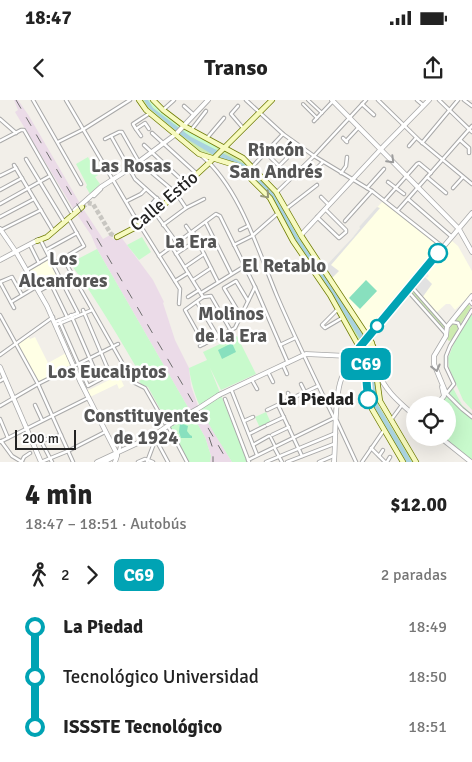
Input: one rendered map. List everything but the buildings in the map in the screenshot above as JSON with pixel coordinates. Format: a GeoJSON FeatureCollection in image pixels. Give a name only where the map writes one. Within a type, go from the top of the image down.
{"type":"FeatureCollection","features":[{"type":"Feature","properties":{"kind":"main road"},"geometry":{"type":"LineString","coordinates":[[139,100],[150,114],[199,154],[238,166],[270,198],[293,240],[338,308],[361,347],[365,362],[368,400],[403,462]]}},
{"type":"Feature","properties":{"kind":"main road"},"geometry":{"type":"LineString","coordinates":[[153,100],[186,129],[222,149],[243,158],[276,192],[301,235],[372,346],[380,401],[416,462]]}},
{"type":"Feature","properties":{"kind":"main road","name":"Calle Estío"},"geometry":{"type":"LineString","coordinates":[[117,237],[140,225],[155,214],[272,100]]}},
{"type":"Feature","properties":{"kind":"main road"},"geometry":{"type":"LineString","coordinates":[[178,135],[186,129]]}},
{"type":"Feature","properties":{"kind":"main road"},"geometry":{"type":"LineString","coordinates":[[38,240],[47,237],[82,207]]}},
{"type":"Feature","properties":{"kind":"main road"},"geometry":{"type":"LineString","coordinates":[[361,347],[367,337]]}},
{"type":"Feature","properties":{"kind":"main road"},"geometry":{"type":"LineString","coordinates":[[361,347],[372,346]]}},
{"type":"Feature","properties":{"kind":"street"},"geometry":{"type":"LineString","coordinates":[[33,100],[81,184]]}},
{"type":"Feature","properties":{"kind":"street"},"geometry":{"type":"LineString","coordinates":[[58,142],[84,129],[130,100]]}},
{"type":"Feature","properties":{"kind":"street"},"geometry":{"type":"LineString","coordinates":[[163,110],[174,100]]}},
{"type":"Feature","properties":{"kind":"street"},"geometry":{"type":"LineString","coordinates":[[186,129],[194,115],[208,100]]}},
{"type":"Feature","properties":{"kind":"street"},"geometry":{"type":"LineString","coordinates":[[246,100],[283,134],[323,162],[372,191],[443,247]]}},
{"type":"Feature","properties":{"kind":"street"},"geometry":{"type":"LineString","coordinates":[[308,100],[322,113]]}},
{"type":"Feature","properties":{"kind":"street"},"geometry":{"type":"LineString","coordinates":[[276,192],[314,156],[366,100]]}},
{"type":"Feature","properties":{"kind":"street"},"geometry":{"type":"LineString","coordinates":[[378,100],[416,138],[472,184]]}},
{"type":"Feature","properties":{"kind":"street"},"geometry":{"type":"LineString","coordinates":[[417,100],[423,105]]}},
{"type":"Feature","properties":{"kind":"street"},"geometry":{"type":"LineString","coordinates":[[301,235],[380,149],[429,100]]}},
{"type":"Feature","properties":{"kind":"street"},"geometry":{"type":"LineString","coordinates":[[439,100],[471,131]]}},
{"type":"Feature","properties":{"kind":"street"},"geometry":{"type":"LineString","coordinates":[[422,143],[458,100]]}},
{"type":"Feature","properties":{"kind":"street"},"geometry":{"type":"LineString","coordinates":[[464,100],[472,106]]}},
{"type":"Feature","properties":{"kind":"street"},"geometry":{"type":"LineString","coordinates":[[68,101],[113,180],[175,281],[180,291],[179,304]]}},
{"type":"Feature","properties":{"kind":"street"},"geometry":{"type":"LineString","coordinates":[[314,121],[333,101],[459,229],[472,252]]}},
{"type":"Feature","properties":{"kind":"street"},"geometry":{"type":"LineString","coordinates":[[303,104],[317,118]]}},
{"type":"Feature","properties":{"kind":"street"},"geometry":{"type":"LineString","coordinates":[[362,104],[374,115]]}},
{"type":"Feature","properties":{"kind":"street"},"geometry":{"type":"LineString","coordinates":[[184,106],[194,115]]}},
{"type":"Feature","properties":{"kind":"street"},"geometry":{"type":"LineString","coordinates":[[238,106],[231,114],[244,129]]}},
{"type":"Feature","properties":{"kind":"street"},"geometry":{"type":"LineString","coordinates":[[186,129],[206,112]]}},
{"type":"Feature","properties":{"kind":"street"},"geometry":{"type":"LineString","coordinates":[[140,136],[134,124],[150,114]]}},
{"type":"Feature","properties":{"kind":"street"},"geometry":{"type":"LineString","coordinates":[[206,139],[224,118]]}},
{"type":"Feature","properties":{"kind":"street"},"geometry":{"type":"LineString","coordinates":[[0,119],[16,133]]}},
{"type":"Feature","properties":{"kind":"street"},"geometry":{"type":"LineString","coordinates":[[142,119],[149,129]]}},
{"type":"Feature","properties":{"kind":"street"},"geometry":{"type":"LineString","coordinates":[[136,129],[145,123]]}},
{"type":"Feature","properties":{"kind":"street"},"geometry":{"type":"LineString","coordinates":[[398,210],[460,140],[471,131],[472,126]]}},
{"type":"Feature","properties":{"kind":"street"},"geometry":{"type":"LineString","coordinates":[[345,140],[359,127]]}},
{"type":"Feature","properties":{"kind":"street"},"geometry":{"type":"LineString","coordinates":[[0,141],[23,130],[50,176],[74,211]]}},
{"type":"Feature","properties":{"kind":"street"},"geometry":{"type":"LineString","coordinates":[[105,140],[122,132],[139,162],[176,193],[186,208]]}},
{"type":"Feature","properties":{"kind":"street"},"geometry":{"type":"LineString","coordinates":[[152,134],[197,174]]}},
{"type":"Feature","properties":{"kind":"street"},"geometry":{"type":"LineString","coordinates":[[252,166],[283,134]]}},
{"type":"Feature","properties":{"kind":"street"},"geometry":{"type":"LineString","coordinates":[[0,260],[46,235],[101,187],[178,135]]}},
{"type":"Feature","properties":{"kind":"street"},"geometry":{"type":"LineString","coordinates":[[111,136],[135,179],[164,205]]}},
{"type":"Feature","properties":{"kind":"street"},"geometry":{"type":"LineString","coordinates":[[409,146],[416,138]]}},
{"type":"Feature","properties":{"kind":"street"},"geometry":{"type":"LineString","coordinates":[[460,140],[469,148],[469,153]]}},
{"type":"Feature","properties":{"kind":"street"},"geometry":{"type":"LineString","coordinates":[[274,144],[287,158],[279,166]]}},
{"type":"Feature","properties":{"kind":"street"},"geometry":{"type":"LineString","coordinates":[[144,145],[186,184]]}},
{"type":"Feature","properties":{"kind":"street"},"geometry":{"type":"LineString","coordinates":[[265,152],[284,171]]}},
{"type":"Feature","properties":{"kind":"street"},"geometry":{"type":"LineString","coordinates":[[341,173],[346,166],[347,157]]}},
{"type":"Feature","properties":{"kind":"street"},"geometry":{"type":"LineString","coordinates":[[212,159],[239,206],[303,356],[336,420]]}},
{"type":"Feature","properties":{"kind":"street"},"geometry":{"type":"LineString","coordinates":[[26,160],[62,220]]}},
{"type":"Feature","properties":{"kind":"street"},"geometry":{"type":"LineString","coordinates":[[312,173],[323,162]]}},
{"type":"Feature","properties":{"kind":"street"},"geometry":{"type":"LineString","coordinates":[[384,200],[418,163],[431,173]]}},
{"type":"Feature","properties":{"kind":"street"},"geometry":{"type":"LineString","coordinates":[[14,165],[52,229]]}},
{"type":"Feature","properties":{"kind":"street"},"geometry":{"type":"LineString","coordinates":[[0,176],[16,168]]}},
{"type":"Feature","properties":{"kind":"street"},"geometry":{"type":"LineString","coordinates":[[367,188],[384,169]]}},
{"type":"Feature","properties":{"kind":"street"},"geometry":{"type":"LineString","coordinates":[[0,204],[50,176]]}},
{"type":"Feature","properties":{"kind":"street"},"geometry":{"type":"LineString","coordinates":[[453,188],[463,177]]}},
{"type":"Feature","properties":{"kind":"street"},"geometry":{"type":"LineString","coordinates":[[0,190],[22,178]]}},
{"type":"Feature","properties":{"kind":"street"},"geometry":{"type":"LineString","coordinates":[[427,178],[446,193]]}},
{"type":"Feature","properties":{"kind":"street"},"geometry":{"type":"LineString","coordinates":[[388,182],[404,194]]}},
{"type":"Feature","properties":{"kind":"street"},"geometry":{"type":"LineString","coordinates":[[286,210],[317,185]]}},
{"type":"Feature","properties":{"kind":"street"},"geometry":{"type":"LineString","coordinates":[[94,196],[100,191],[101,187]]}},
{"type":"Feature","properties":{"kind":"street"},"geometry":{"type":"LineString","coordinates":[[127,201],[142,194],[146,189]]}},
{"type":"Feature","properties":{"kind":"street"},"geometry":{"type":"LineString","coordinates":[[345,221],[372,191]]}},
{"type":"Feature","properties":{"kind":"street"},"geometry":{"type":"LineString","coordinates":[[321,197],[329,205]]}},
{"type":"Feature","properties":{"kind":"street"},"geometry":{"type":"LineString","coordinates":[[149,207],[157,198]]}},
{"type":"Feature","properties":{"kind":"street"},"geometry":{"type":"LineString","coordinates":[[0,217],[34,199]]}},
{"type":"Feature","properties":{"kind":"street"},"geometry":{"type":"LineString","coordinates":[[163,225],[186,208],[204,199]]}},
{"type":"Feature","properties":{"kind":"street"},"geometry":{"type":"LineString","coordinates":[[408,199],[452,237]]}},
{"type":"Feature","properties":{"kind":"street"},"geometry":{"type":"LineString","coordinates":[[317,218],[337,238],[340,238],[346,231],[325,209]]}},
{"type":"Feature","properties":{"kind":"street"},"geometry":{"type":"LineString","coordinates":[[41,210],[1,229],[58,323],[88,386],[118,370]]}},
{"type":"Feature","properties":{"kind":"street"},"geometry":{"type":"LineString","coordinates":[[234,245],[252,236],[278,213]]}},
{"type":"Feature","properties":{"kind":"street"},"geometry":{"type":"LineString","coordinates":[[367,337],[472,213]]}},
{"type":"Feature","properties":{"kind":"street"},"geometry":{"type":"LineString","coordinates":[[155,214],[177,243]]}},
{"type":"Feature","properties":{"kind":"street"},"geometry":{"type":"LineString","coordinates":[[159,256],[218,214],[256,287],[288,363]]}},
{"type":"Feature","properties":{"kind":"street"},"geometry":{"type":"LineString","coordinates":[[52,264],[84,246],[70,221]]}},
{"type":"Feature","properties":{"kind":"street"},"geometry":{"type":"LineString","coordinates":[[206,222],[232,273]]}},
{"type":"Feature","properties":{"kind":"street"},"geometry":{"type":"LineString","coordinates":[[186,226],[197,240],[218,282]]}},
{"type":"Feature","properties":{"kind":"street"},"geometry":{"type":"LineString","coordinates":[[240,230],[248,226]]}},
{"type":"Feature","properties":{"kind":"street"},"geometry":{"type":"LineString","coordinates":[[46,250],[77,233]]}},
{"type":"Feature","properties":{"kind":"street"},"geometry":{"type":"LineString","coordinates":[[38,240],[46,250],[78,312]]}},
{"type":"Feature","properties":{"kind":"street"},"geometry":{"type":"LineString","coordinates":[[176,254],[197,240]]}},
{"type":"Feature","properties":{"kind":"street"},"geometry":{"type":"LineString","coordinates":[[30,245],[39,263]]}},
{"type":"Feature","properties":{"kind":"street"},"geometry":{"type":"LineString","coordinates":[[172,247],[203,297]]}},
{"type":"Feature","properties":{"kind":"street"},"geometry":{"type":"LineString","coordinates":[[185,267],[204,254]]}},
{"type":"Feature","properties":{"kind":"street"},"geometry":{"type":"LineString","coordinates":[[26,270],[49,257]]}},
{"type":"Feature","properties":{"kind":"street"},"geometry":{"type":"LineString","coordinates":[[63,258],[133,382],[145,388],[187,462]]}},
{"type":"Feature","properties":{"kind":"street"},"geometry":{"type":"LineString","coordinates":[[188,297],[245,266]]}},
{"type":"Feature","properties":{"kind":"street"},"geometry":{"type":"LineString","coordinates":[[193,280],[211,268]]}},
{"type":"Feature","properties":{"kind":"street"},"geometry":{"type":"LineString","coordinates":[[175,281],[188,273]]}},
{"type":"Feature","properties":{"kind":"street"},"geometry":{"type":"LineString","coordinates":[[14,308],[0,282],[12,276],[22,295]]}},
{"type":"Feature","properties":{"kind":"street"},"geometry":{"type":"LineString","coordinates":[[11,302],[22,295],[60,279]]}},
{"type":"Feature","properties":{"kind":"street"},"geometry":{"type":"LineString","coordinates":[[241,316],[224,288],[236,281],[248,301]]}},
{"type":"Feature","properties":{"kind":"street"},"geometry":{"type":"LineString","coordinates":[[51,284],[67,317]]}},
{"type":"Feature","properties":{"kind":"street"},"geometry":{"type":"LineString","coordinates":[[200,346],[236,327],[256,287]]}},
{"type":"Feature","properties":{"kind":"street"},"geometry":{"type":"LineString","coordinates":[[409,288],[447,327]]}},
{"type":"Feature","properties":{"kind":"street"},"geometry":{"type":"LineString","coordinates":[[409,288],[446,335]]}},
{"type":"Feature","properties":{"kind":"street"},"geometry":{"type":"LineString","coordinates":[[204,344],[185,310],[203,297],[211,296],[231,331]]}},
{"type":"Feature","properties":{"kind":"street"},"geometry":{"type":"LineString","coordinates":[[452,342],[446,341],[447,327],[470,298]]}},
{"type":"Feature","properties":{"kind":"street"},"geometry":{"type":"LineString","coordinates":[[470,298],[472,304]]}},
{"type":"Feature","properties":{"kind":"street"},"geometry":{"type":"LineString","coordinates":[[197,302],[218,337]]}},
{"type":"Feature","properties":{"kind":"street"},"geometry":{"type":"LineString","coordinates":[[58,323],[91,308]]}},
{"type":"Feature","properties":{"kind":"street"},"geometry":{"type":"LineString","coordinates":[[338,308],[322,325],[325,328],[343,318]]}},
{"type":"Feature","properties":{"kind":"street"},"geometry":{"type":"LineString","coordinates":[[445,395],[454,384],[446,367],[447,352],[472,310]]}},
{"type":"Feature","properties":{"kind":"street"},"geometry":{"type":"LineString","coordinates":[[58,323],[78,312],[83,312]]}},
{"type":"Feature","properties":{"kind":"street"},"geometry":{"type":"LineString","coordinates":[[83,312],[110,374]]}},
{"type":"Feature","properties":{"kind":"street"},"geometry":{"type":"LineString","coordinates":[[0,315],[38,384],[73,462]]}},
{"type":"Feature","properties":{"kind":"street"},"geometry":{"type":"LineString","coordinates":[[0,355],[53,317]]}},
{"type":"Feature","properties":{"kind":"street"},"geometry":{"type":"LineString","coordinates":[[72,317],[99,380]]}},
{"type":"Feature","properties":{"kind":"street"},"geometry":{"type":"LineString","coordinates":[[451,322],[458,323],[460,329]]}},
{"type":"Feature","properties":{"kind":"street"},"geometry":{"type":"LineString","coordinates":[[58,323],[88,398],[117,453]]}},
{"type":"Feature","properties":{"kind":"street"},"geometry":{"type":"LineString","coordinates":[[446,335],[434,356],[434,364],[445,395],[472,417]]}},
{"type":"Feature","properties":{"kind":"street"},"geometry":{"type":"LineString","coordinates":[[280,345],[295,337]]}},
{"type":"Feature","properties":{"kind":"street"},"geometry":{"type":"LineString","coordinates":[[0,406],[38,384],[118,344]]}},
{"type":"Feature","properties":{"kind":"street"},"geometry":{"type":"LineString","coordinates":[[97,462],[155,437],[172,422],[220,394],[303,356],[312,354],[349,355],[361,347]]}},
{"type":"Feature","properties":{"kind":"street"},"geometry":{"type":"LineString","coordinates":[[342,356],[361,347]]}},
{"type":"Feature","properties":{"kind":"street"},"geometry":{"type":"LineString","coordinates":[[334,462],[338,431],[336,420],[340,385],[355,352]]}},
{"type":"Feature","properties":{"kind":"street"},"geometry":{"type":"LineString","coordinates":[[342,356],[348,360],[348,366]]}},
{"type":"Feature","properties":{"kind":"street"},"geometry":{"type":"LineString","coordinates":[[283,365],[287,374]]}},
{"type":"Feature","properties":{"kind":"street"},"geometry":{"type":"LineString","coordinates":[[375,366],[386,388],[406,408]]}},
{"type":"Feature","properties":{"kind":"street"},"geometry":{"type":"LineString","coordinates":[[0,367],[41,462],[105,432]]}},
{"type":"Feature","properties":{"kind":"street"},"geometry":{"type":"LineString","coordinates":[[268,372],[273,382]]}},
{"type":"Feature","properties":{"kind":"street"},"geometry":{"type":"LineString","coordinates":[[0,381],[5,378]]}},
{"type":"Feature","properties":{"kind":"street"},"geometry":{"type":"LineString","coordinates":[[252,380],[257,389]]}},
{"type":"Feature","properties":{"kind":"street"},"geometry":{"type":"LineString","coordinates":[[301,384],[305,392]]}},
{"type":"Feature","properties":{"kind":"street"},"geometry":{"type":"LineString","coordinates":[[267,410],[318,386]]}},
{"type":"Feature","properties":{"kind":"street"},"geometry":{"type":"LineString","coordinates":[[231,389],[257,455]]}},
{"type":"Feature","properties":{"kind":"street"},"geometry":{"type":"LineString","coordinates":[[288,393],[290,399]]}},
{"type":"Feature","properties":{"kind":"street"},"geometry":{"type":"LineString","coordinates":[[30,453],[24,457],[22,462],[12,456],[1,442],[88,398]]}},
{"type":"Feature","properties":{"kind":"street"},"geometry":{"type":"LineString","coordinates":[[224,399],[248,461],[293,438],[336,420]]}},
{"type":"Feature","properties":{"kind":"street"},"geometry":{"type":"LineString","coordinates":[[278,405],[302,456]]}},
{"type":"Feature","properties":{"kind":"street"},"geometry":{"type":"LineString","coordinates":[[390,420],[402,405]]}},
{"type":"Feature","properties":{"kind":"street"},"geometry":{"type":"LineString","coordinates":[[35,406],[42,420]]}},
{"type":"Feature","properties":{"kind":"street"},"geometry":{"type":"LineString","coordinates":[[244,421],[253,417]]}},
{"type":"Feature","properties":{"kind":"street"},"geometry":{"type":"LineString","coordinates":[[249,434],[284,417]]}},
{"type":"Feature","properties":{"kind":"street"},"geometry":{"type":"LineString","coordinates":[[0,419],[8,438]]}},
{"type":"Feature","properties":{"kind":"street"},"geometry":{"type":"LineString","coordinates":[[253,445],[289,427]]}},
{"type":"Feature","properties":{"kind":"street"},"geometry":{"type":"LineString","coordinates":[[362,462],[384,430]]}},
{"type":"Feature","properties":{"kind":"street"},"geometry":{"type":"LineString","coordinates":[[266,462],[338,431]]}},
{"type":"Feature","properties":{"kind":"street"},"geometry":{"type":"LineString","coordinates":[[338,431],[356,462]]}},
{"type":"Feature","properties":{"kind":"street"},"geometry":{"type":"LineString","coordinates":[[115,462],[121,443],[122,432]]}},
{"type":"Feature","properties":{"kind":"street"},"geometry":{"type":"LineString","coordinates":[[52,462],[41,442],[61,435]]}},
{"type":"Feature","properties":{"kind":"street"},"geometry":{"type":"LineString","coordinates":[[271,436],[274,447],[282,462]]}},
{"type":"Feature","properties":{"kind":"street"},"geometry":{"type":"LineString","coordinates":[[147,461],[155,437]]}},
{"type":"Feature","properties":{"kind":"street"},"geometry":{"type":"LineString","coordinates":[[155,437],[168,462]]}},
{"type":"Feature","properties":{"kind":"street"},"geometry":{"type":"LineString","coordinates":[[287,462],[336,443]]}},
{"type":"Feature","properties":{"kind":"street"},"geometry":{"type":"LineString","coordinates":[[451,446],[471,462]]}},
{"type":"Feature","properties":{"kind":"street"},"geometry":{"type":"LineString","coordinates":[[372,448],[386,462],[390,457]]}},
{"type":"Feature","properties":{"kind":"street"},"geometry":{"type":"LineString","coordinates":[[379,456],[383,450]]}},
{"type":"Feature","properties":{"kind":"street"},"geometry":{"type":"LineString","coordinates":[[104,462],[117,453]]}},
{"type":"Feature","properties":{"kind":"street"},"geometry":{"type":"LineString","coordinates":[[320,462],[335,456]]}},
{"type":"Feature","properties":{"kind":"street"},"geometry":{"type":"LineString","coordinates":[[365,458],[367,462]]}},
{"type":"Feature","properties":{"kind":"street"},"geometry":{"type":"LineString","coordinates":[[138,462],[153,462]]}},
{"type":"Feature","properties":{"kind":"shaded area"},"geometry":{"type":"Polygon","coordinates":[[[14,100],[18,100],[29,116],[103,239],[110,235],[113,239],[121,237],[153,280],[164,302],[175,340],[189,368],[191,386],[198,406],[232,462],[210,462],[211,456],[205,437],[97,249],[91,235],[15,112],[18,110],[14,100]]]}},
{"type":"Feature","properties":{"kind":"shaded area"},"geometry":{"type":"Polygon","coordinates":[[[383,201],[438,245],[367,330],[325,267],[383,201]]]}},
{"type":"Feature","properties":{"kind":"shaded area"},"geometry":{"type":"Polygon","coordinates":[[[377,207],[380,208],[331,265],[339,271],[332,278],[325,267],[353,237],[359,227],[377,207]]]}},
{"type":"Feature","properties":{"kind":"shaded area"},"geometry":{"type":"Polygon","coordinates":[[[451,240],[458,246],[472,271],[472,293],[455,310],[450,304],[446,304],[436,313],[412,286],[423,274],[427,278],[429,276],[425,271],[451,240]]]}},
{"type":"Feature","properties":{"kind":"shaded area"},"geometry":{"type":"Polygon","coordinates":[[[49,259],[59,279],[40,289],[28,270],[49,259]]]}},
{"type":"Feature","properties":{"kind":"shaded area"},"geometry":{"type":"Polygon","coordinates":[[[422,277],[425,277],[432,284],[422,298],[413,287],[422,277]]]}},
{"type":"Feature","properties":{"kind":"shaded area"},"geometry":{"type":"Polygon","coordinates":[[[28,336],[30,339],[35,337],[48,363],[66,353],[71,367],[38,383],[17,344],[28,336]]]}},
{"type":"Feature","properties":{"kind":"shaded area"},"geometry":{"type":"Polygon","coordinates":[[[119,375],[124,386],[119,389],[117,384],[90,397],[87,391],[119,375]]]}},
{"type":"Feature","properties":{"kind":"green space"},"geometry":{"type":"Polygon","coordinates":[[[141,100],[152,100],[155,105],[185,129],[247,163],[277,195],[299,237],[310,250],[372,347],[379,406],[413,462],[404,462],[369,400],[363,348],[292,237],[280,213],[244,169],[192,147],[144,106],[141,100]]]}},
{"type":"Feature","properties":{"kind":"green space"},"geometry":{"type":"Polygon","coordinates":[[[148,100],[152,100],[161,111],[180,126],[179,128],[153,108],[148,100]]]}},
{"type":"Feature","properties":{"kind":"green space"},"geometry":{"type":"Polygon","coordinates":[[[185,130],[217,148],[216,151],[183,132],[185,130]]]}},
{"type":"Feature","properties":{"kind":"green space"},"geometry":{"type":"Polygon","coordinates":[[[88,157],[98,175],[95,177],[100,184],[90,194],[76,164],[88,157]]]}},
{"type":"Feature","properties":{"kind":"green space"},"geometry":{"type":"Polygon","coordinates":[[[142,237],[151,252],[139,260],[127,245],[142,237]]]}},
{"type":"Feature","properties":{"kind":"green space"},"geometry":{"type":"Polygon","coordinates":[[[97,249],[205,437],[211,456],[210,462],[189,462],[148,387],[139,381],[143,379],[117,334],[70,263],[97,249]]]}},
{"type":"Feature","properties":{"kind":"green space"},"geometry":{"type":"Polygon","coordinates":[[[366,280],[377,291],[360,309],[349,298],[366,280]]]}},
{"type":"Feature","properties":{"kind":"green space"},"geometry":{"type":"Polygon","coordinates":[[[411,287],[446,326],[443,328],[408,290],[411,287]]]}},
{"type":"Feature","properties":{"kind":"green space"},"geometry":{"type":"Polygon","coordinates":[[[468,304],[471,307],[460,325],[457,321],[454,321],[468,304]]]}},
{"type":"Feature","properties":{"kind":"green space"},"geometry":{"type":"Polygon","coordinates":[[[472,314],[472,410],[463,400],[449,368],[448,358],[455,341],[472,314]]]}},
{"type":"Feature","properties":{"kind":"green space"},"geometry":{"type":"Polygon","coordinates":[[[453,324],[457,325],[458,328],[453,339],[449,341],[447,339],[453,324]]]}},
{"type":"Feature","properties":{"kind":"green space"},"geometry":{"type":"Polygon","coordinates":[[[237,336],[256,374],[221,390],[210,368],[248,462],[232,462],[200,406],[189,368],[207,360],[203,352],[237,336]]]}},
{"type":"Feature","properties":{"kind":"green space"},"geometry":{"type":"Polygon","coordinates":[[[232,343],[236,352],[222,359],[218,350],[232,343]]]}},
{"type":"Feature","properties":{"kind":"green space"},"geometry":{"type":"Polygon","coordinates":[[[453,388],[462,405],[472,414],[472,461],[454,446],[456,446],[456,396],[446,396],[453,388]]]}},
{"type":"Feature","properties":{"kind":"green space"},"geometry":{"type":"Polygon","coordinates":[[[266,412],[271,423],[260,428],[255,417],[266,412]]]}},
{"type":"Feature","properties":{"kind":"green space"},"geometry":{"type":"Polygon","coordinates":[[[180,423],[188,426],[187,431],[192,438],[181,438],[179,432],[180,423]]]}},
{"type":"Feature","properties":{"kind":"water"},"geometry":{"type":"Polygon","coordinates":[[[144,100],[148,100],[153,108],[191,137],[248,166],[275,194],[298,237],[370,346],[378,405],[412,462],[405,462],[373,406],[366,349],[324,281],[294,238],[274,201],[244,168],[238,164],[218,158],[182,136],[148,107],[144,100]]]}},
{"type":"Feature","properties":{"kind":"tunnel"},"geometry":{"type":"LineString","coordinates":[[82,207],[88,203],[93,204],[111,234],[117,237]]}},
{"type":"Feature","properties":{"kind":"railway"},"geometry":{"type":"LineString","coordinates":[[16,100],[228,462]]}},
{"type":"Feature","properties":{"kind":"railway"},"geometry":{"type":"LineString","coordinates":[[209,437],[213,449],[213,462]]}},
{"type":"Feature","properties":{"kind":"bus line","name":"C69"},"geometry":{"type":"LineString","coordinates":[[368,399],[365,362],[359,348],[438,253]]}},
{"type":"Feature","properties":{"kind":"place","name":"La Piedad"},"geometry":{"type":"Point","coordinates":[368,399]}},
{"type":"Feature","properties":{"kind":"district","name":"Rincón San Andrés"},"geometry":{"type":"Point","coordinates":[276,161]}},
{"type":"Feature","properties":{"kind":"district","name":"Las Rosas"},"geometry":{"type":"Point","coordinates":[131,166]}},
{"type":"Feature","properties":{"kind":"district","name":"La Era"},"geometry":{"type":"Point","coordinates":[191,242]}},
{"type":"Feature","properties":{"kind":"district","name":"El Retablo"},"geometry":{"type":"Point","coordinates":[284,266]}},
{"type":"Feature","properties":{"kind":"district","name":"Los Alcanfores"},"geometry":{"type":"Point","coordinates":[63,270]}},
{"type":"Feature","properties":{"kind":"district","name":"Molinos de la Era"},"geometry":{"type":"Point","coordinates":[231,325]}},
{"type":"Feature","properties":{"kind":"district","name":"Los Eucaliptos"},"geometry":{"type":"Point","coordinates":[107,372]}},
{"type":"Feature","properties":{"kind":"district","name":"Constituyentes de 1924"},"geometry":{"type":"Point","coordinates":[146,427]}}]}
